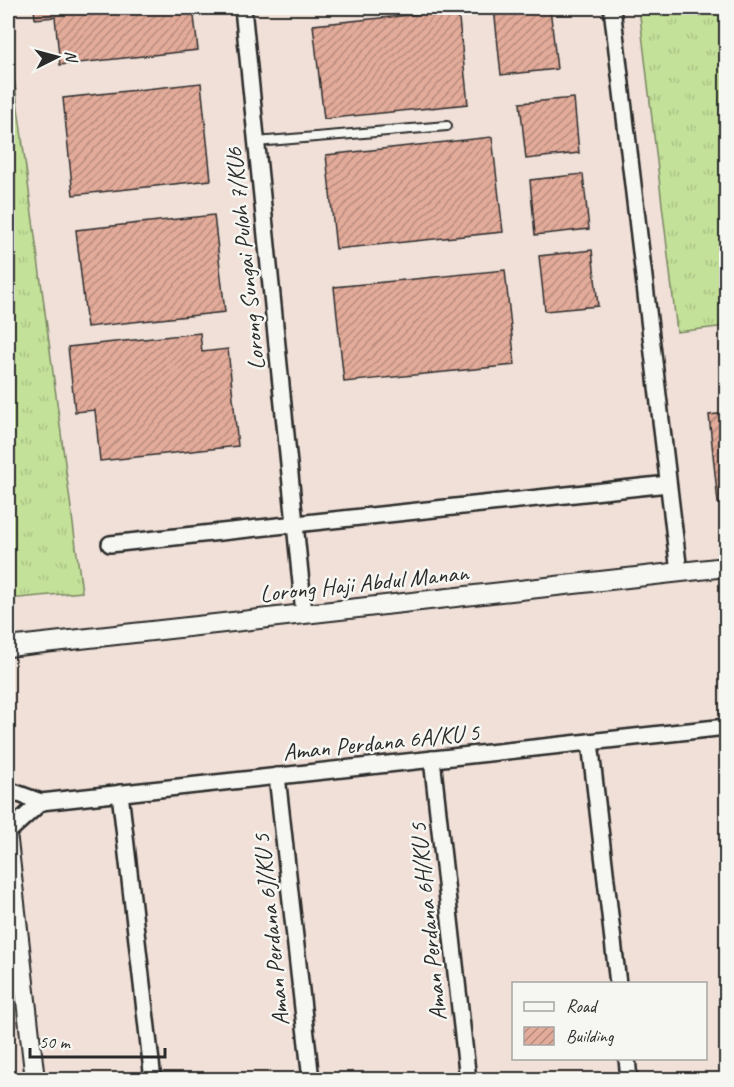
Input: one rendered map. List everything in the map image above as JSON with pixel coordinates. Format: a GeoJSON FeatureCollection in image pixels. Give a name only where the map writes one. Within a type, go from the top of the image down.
{"type":"FeatureCollection","features":[{"type":"Feature","properties":{"kind":"street","name":"Lorong Sungai Puloh 7/KU6"},"geometry":{"type":"LineString","coordinates":[[243,8],[304,613]]}},
{"type":"Feature","properties":{"kind":"street"},"geometry":{"type":"LineString","coordinates":[[612,8],[679,572]]}},
{"type":"Feature","properties":{"kind":"street"},"geometry":{"type":"LineString","coordinates":[[110,544],[295,526],[669,484]]}},
{"type":"Feature","properties":{"kind":"street","name":"Lorong Haji Abdul Manan"},"geometry":{"type":"LineString","coordinates":[[8,646],[726,567]]}},
{"type":"Feature","properties":{"kind":"street","name":"Aman Perdana 6A/KU 5"},"geometry":{"type":"LineString","coordinates":[[8,790],[40,802],[726,727]]}},
{"type":"Feature","properties":{"kind":"street"},"geometry":{"type":"LineString","coordinates":[[590,742],[618,982]]}},
{"type":"Feature","properties":{"kind":"street","name":"Aman Perdana 6H/KU 5"},"geometry":{"type":"LineString","coordinates":[[432,759],[468,1080]]}},
{"type":"Feature","properties":{"kind":"street","name":"Aman Perdana 6J/KU 5"},"geometry":{"type":"LineString","coordinates":[[277,776],[311,1080]]}},
{"type":"Feature","properties":{"kind":"street"},"geometry":{"type":"LineString","coordinates":[[120,793],[153,1080]]}},
{"type":"Feature","properties":{"kind":"street"},"geometry":{"type":"LineString","coordinates":[[8,832],[40,802]]}},
{"type":"Feature","properties":{"kind":"street"},"geometry":{"type":"LineString","coordinates":[[8,841],[35,1080]]}},
{"type":"Feature","properties":{"kind":"street"},"geometry":{"type":"LineString","coordinates":[[627,1060],[629,1080]]}},
{"type":"Feature","properties":{"kind":"lane"},"geometry":{"type":"LineString","coordinates":[[256,142],[447,126]]}},
{"type":"Feature","properties":{"kind":"green space"},"geometry":{"type":"Polygon","coordinates":[[[639,8],[726,8],[726,326],[677,332],[639,8]]]}},
{"type":"Feature","properties":{"kind":"green space"},"geometry":{"type":"Polygon","coordinates":[[[8,32],[82,592],[8,599],[8,32]]]}},
{"type":"Feature","properties":{"kind":"building"},"geometry":{"type":"Polygon","coordinates":[[[34,8],[193,8],[198,50],[60,65],[55,17],[35,19],[34,8]]]}},
{"type":"Feature","properties":{"kind":"building"},"geometry":{"type":"Polygon","coordinates":[[[494,8],[550,8],[557,69],[501,75],[494,8]]]}},
{"type":"Feature","properties":{"kind":"building"},"geometry":{"type":"Polygon","coordinates":[[[458,10],[468,104],[324,119],[313,25],[458,10]]]}},
{"type":"Feature","properties":{"kind":"building"},"geometry":{"type":"Polygon","coordinates":[[[201,83],[211,180],[73,195],[63,98],[201,83]]]}},
{"type":"Feature","properties":{"kind":"building"},"geometry":{"type":"Polygon","coordinates":[[[574,98],[579,153],[526,159],[520,103],[574,98]]]}},
{"type":"Feature","properties":{"kind":"building"},"geometry":{"type":"Polygon","coordinates":[[[492,137],[503,232],[336,249],[326,155],[492,137]]]}},
{"type":"Feature","properties":{"kind":"building"},"geometry":{"type":"Polygon","coordinates":[[[583,174],[589,229],[535,235],[530,180],[583,174]]]}},
{"type":"Feature","properties":{"kind":"building"},"geometry":{"type":"Polygon","coordinates":[[[214,215],[225,312],[87,327],[76,230],[214,215]]]}},
{"type":"Feature","properties":{"kind":"building"},"geometry":{"type":"Polygon","coordinates":[[[592,250],[598,306],[545,311],[539,256],[592,250]]]}},
{"type":"Feature","properties":{"kind":"building"},"geometry":{"type":"Polygon","coordinates":[[[505,270],[515,365],[344,382],[334,287],[505,270]]]}},
{"type":"Feature","properties":{"kind":"building"},"geometry":{"type":"Polygon","coordinates":[[[200,333],[202,352],[228,349],[238,446],[100,461],[95,410],[75,412],[68,347],[200,333]]]}},
{"type":"Feature","properties":{"kind":"building"},"geometry":{"type":"Polygon","coordinates":[[[726,413],[726,502],[718,503],[709,415],[726,413]]]}}]}
